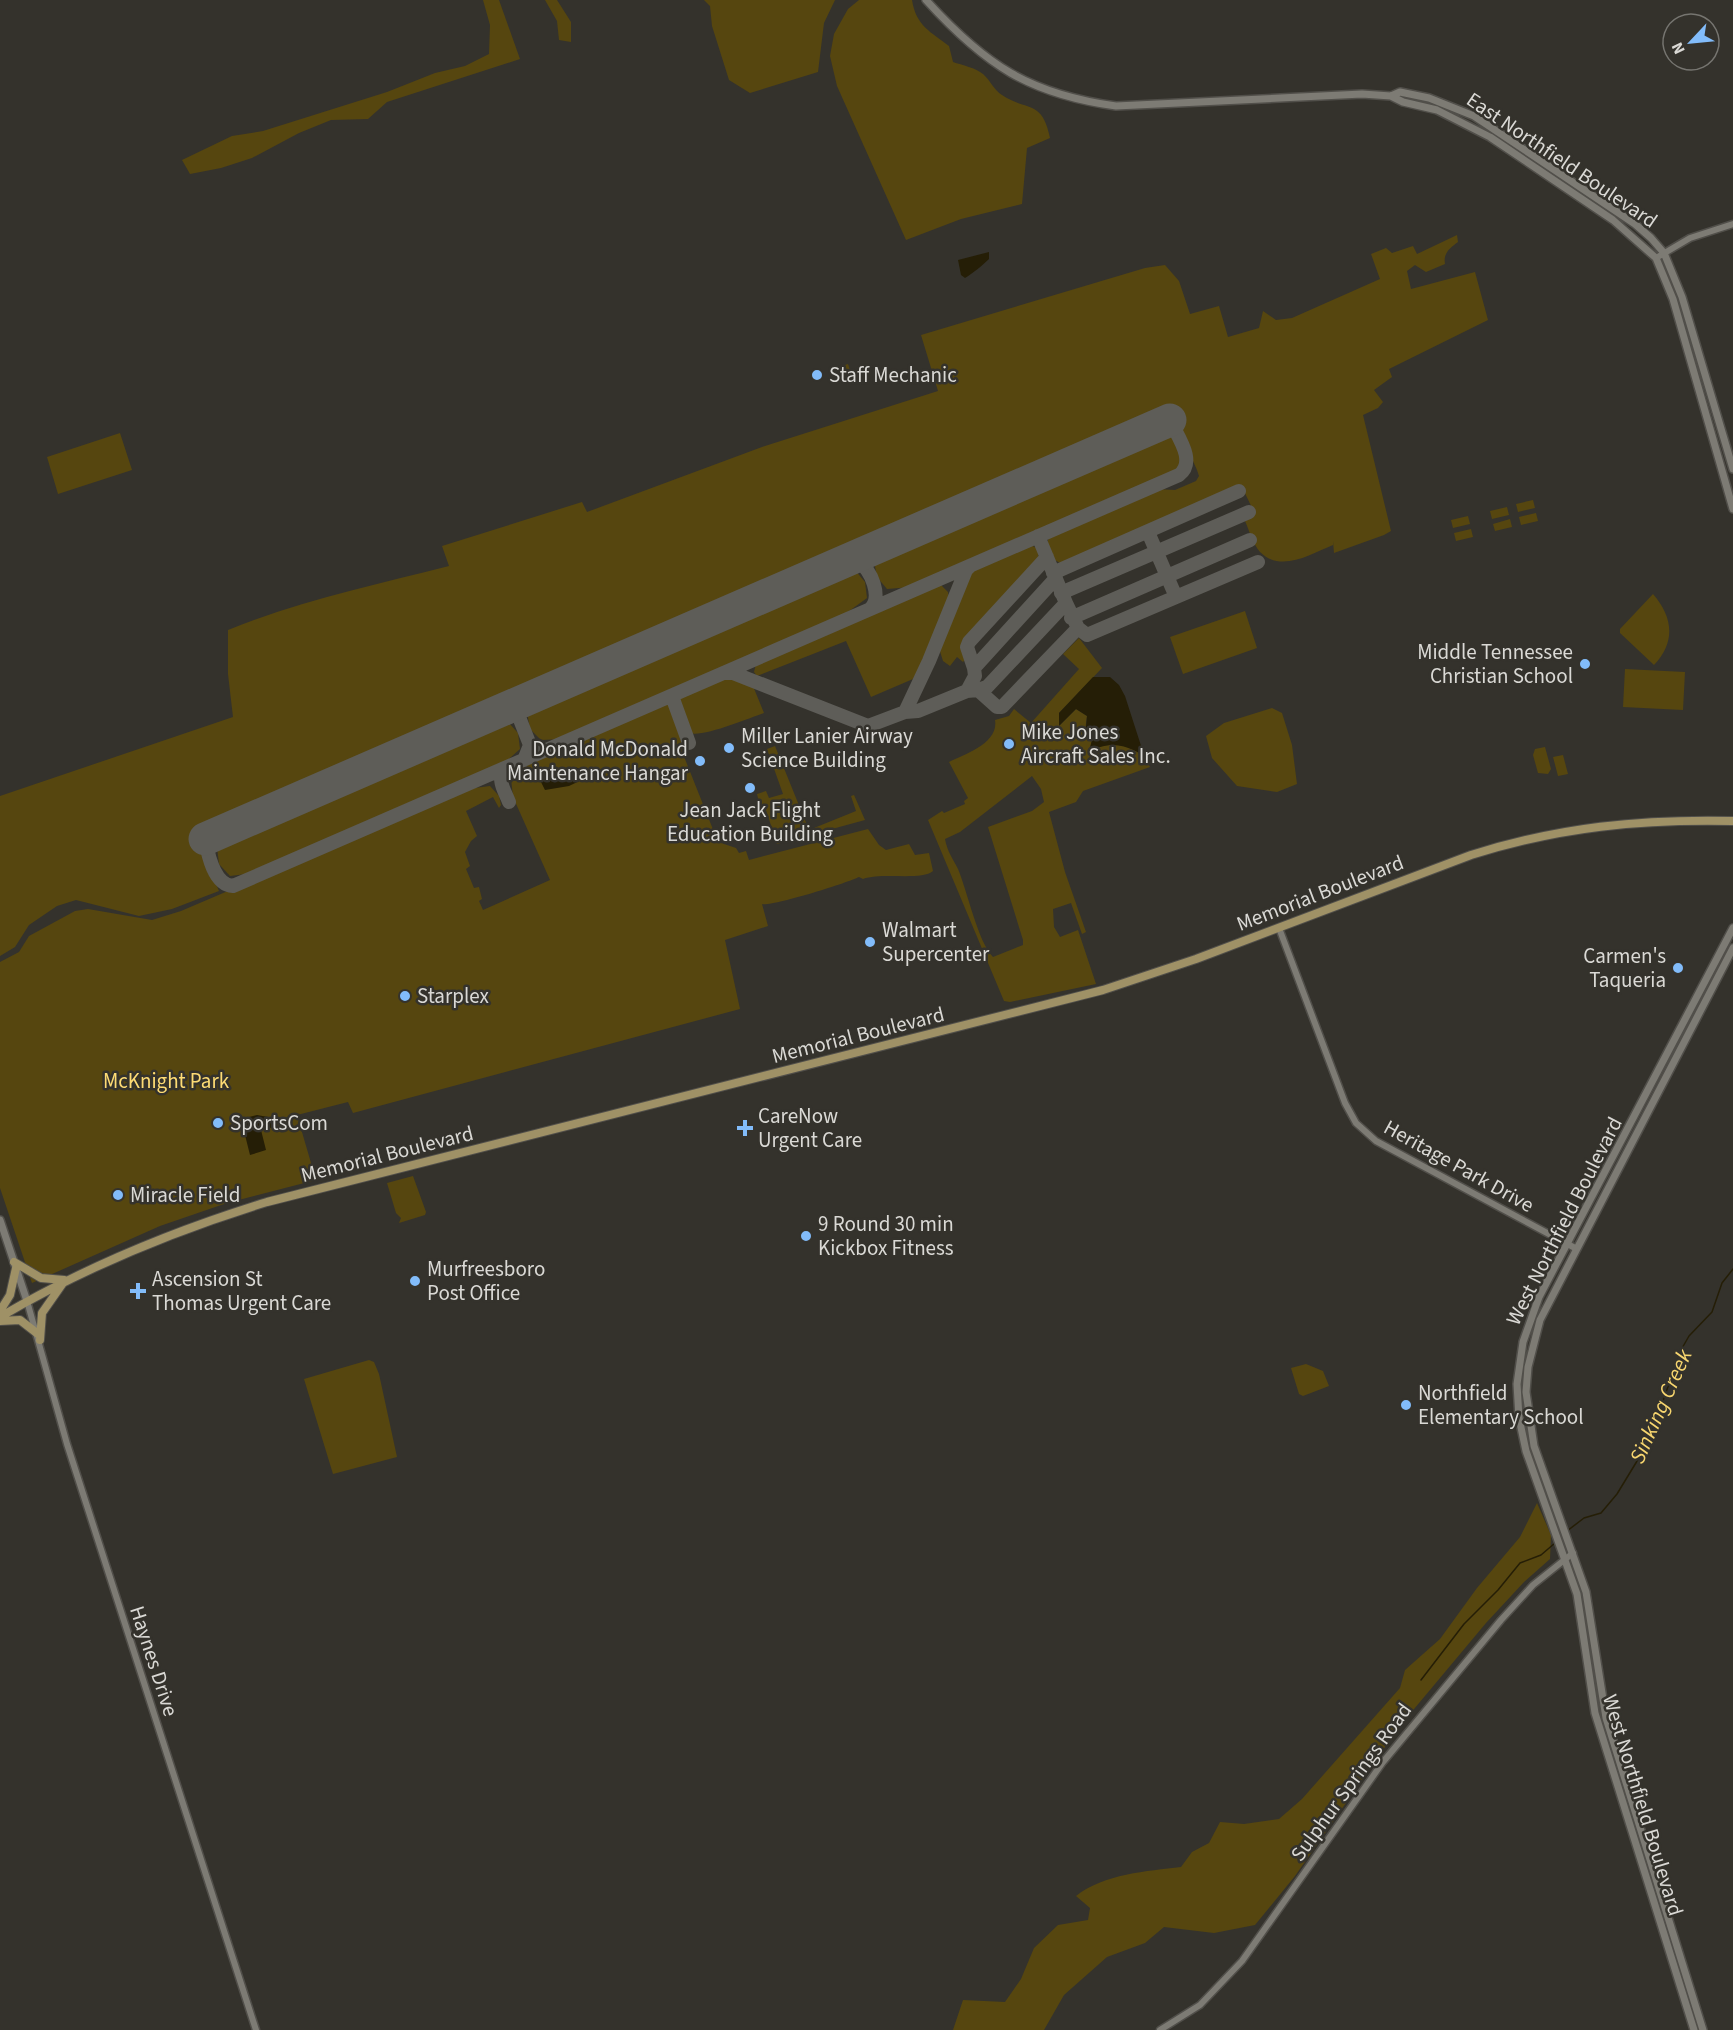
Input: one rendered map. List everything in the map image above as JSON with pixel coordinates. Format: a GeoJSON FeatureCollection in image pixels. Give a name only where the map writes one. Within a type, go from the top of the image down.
{"type":"FeatureCollection","features":[{"type":"Feature","properties":{"kind":"main road","name":"East Northfield Boulevard"},"geometry":{"type":"LineString","coordinates":[[926,0],[959,35],[993,63],[1031,85],[1080,101],[1116,106],[1362,94],[1391,96],[1404,102],[1437,110],[1490,137],[1614,220],[1656,258],[1673,299],[1733,509]]}},
{"type":"Feature","properties":{"kind":"main road","name":"East Northfield Boulevard"},"geometry":{"type":"LineString","coordinates":[[1391,96],[1400,92],[1429,98],[1474,116],[1635,224],[1664,254],[1682,297],[1733,469]]}},
{"type":"Feature","properties":{"kind":"main road"},"geometry":{"type":"LineString","coordinates":[[1720,820],[1733,814]]}},
{"type":"Feature","properties":{"kind":"main road"},"geometry":{"type":"LineString","coordinates":[[1720,820],[1733,826]]}},
{"type":"Feature","properties":{"kind":"main road","name":"Memorial Boulevard"},"geometry":{"type":"LineString","coordinates":[[0,1319],[65,1280],[181,1230],[267,1202],[1054,1005],[1139,980],[1471,855],[1515,841],[1628,822],[1733,821]]}},
{"type":"Feature","properties":{"kind":"main road","name":"West Northfield Boulevard"},"geometry":{"type":"LineString","coordinates":[[1694,2030],[1595,1713],[1583,1624],[1566,1559],[1526,1451],[1519,1418],[1517,1384],[1523,1342],[1539,1298],[1733,928]]}},
{"type":"Feature","properties":{"kind":"main road","name":"West Northfield Boulevard"},"geometry":{"type":"LineString","coordinates":[[1703,2030],[1606,1718],[1600,1692],[1591,1615],[1573,1553],[1534,1446],[1526,1392],[1528,1367],[1540,1320],[1575,1248],[1733,948]]}},
{"type":"Feature","properties":{"kind":"main road"},"geometry":{"type":"LineString","coordinates":[[1589,1203],[1598,1207]]}},
{"type":"Feature","properties":{"kind":"main road"},"geometry":{"type":"LineString","coordinates":[[0,1220],[27,1301]]}},
{"type":"Feature","properties":{"kind":"main road"},"geometry":{"type":"LineString","coordinates":[[15,1265],[41,1278],[65,1280]]}},
{"type":"Feature","properties":{"kind":"main road"},"geometry":{"type":"LineString","coordinates":[[0,1311],[10,1295],[15,1265]]}},
{"type":"Feature","properties":{"kind":"main road"},"geometry":{"type":"LineString","coordinates":[[39,1337],[42,1313],[65,1280]]}},
{"type":"Feature","properties":{"kind":"main road"},"geometry":{"type":"LineString","coordinates":[[0,1319],[20,1320],[39,1337]]}},
{"type":"Feature","properties":{"kind":"street"},"geometry":{"type":"LineString","coordinates":[[1656,258],[1690,238],[1733,224]]}},
{"type":"Feature","properties":{"kind":"street","name":"Heritage Park Drive"},"geometry":{"type":"LineString","coordinates":[[1279,928],[1345,1103],[1356,1123],[1388,1147],[1575,1248]]}},
{"type":"Feature","properties":{"kind":"street","name":"Haynes Drive"},"geometry":{"type":"LineString","coordinates":[[27,1301],[39,1337],[70,1454],[256,2030]]}},
{"type":"Feature","properties":{"kind":"street","name":"Sulphur Springs Road"},"geometry":{"type":"LineString","coordinates":[[1160,2030],[1180,2020],[1200,2005],[1242,1961],[1383,1762],[1501,1620],[1533,1585],[1573,1553]]}},
{"type":"Feature","properties":{"kind":"green space"},"geometry":{"type":"Polygon","coordinates":[[[483,0],[499,0],[520,59],[387,102],[368,119],[331,120],[299,133],[252,158],[221,168],[190,174],[182,160],[232,136],[263,131],[387,92],[435,73],[465,66],[489,54],[490,25],[483,0]]]}},
{"type":"Feature","properties":{"kind":"green space"},"geometry":{"type":"Polygon","coordinates":[[[545,0],[557,0],[571,22],[571,42],[559,40],[557,21],[545,0]]]}},
{"type":"Feature","properties":{"kind":"green space"},"geometry":{"type":"Polygon","coordinates":[[[704,0],[835,0],[824,23],[818,72],[750,93],[729,80],[712,26],[710,6],[704,0]]]}},
{"type":"Feature","properties":{"kind":"green space"},"geometry":{"type":"Polygon","coordinates":[[[859,0],[912,0],[921,22],[949,46],[953,62],[980,72],[1002,95],[1033,108],[1043,117],[1050,138],[1027,148],[1022,204],[961,219],[906,240],[837,86],[830,56],[834,34],[848,9],[859,0]]]}},
{"type":"Feature","properties":{"kind":"green space"},"geometry":{"type":"Polygon","coordinates":[[[1457,235],[1458,242],[1446,254],[1445,264],[1426,272],[1415,265],[1407,271],[1411,289],[1475,272],[1488,320],[1389,369],[1392,377],[1374,390],[1383,402],[1378,408],[1363,415],[1391,531],[1384,535],[1334,553],[1333,541],[1333,545],[1296,560],[1277,561],[1268,558],[1260,552],[1253,541],[1245,521],[1255,514],[1241,485],[1062,564],[1051,558],[1048,541],[1054,533],[1155,489],[1175,490],[1196,481],[1199,476],[1197,470],[1169,407],[194,832],[219,891],[172,909],[139,916],[76,900],[57,906],[29,925],[15,947],[0,956],[0,796],[233,717],[228,674],[228,630],[309,602],[449,566],[442,546],[582,502],[587,512],[765,446],[938,391],[921,335],[1145,268],[1165,265],[1179,281],[1190,314],[1219,306],[1228,337],[1259,328],[1263,311],[1276,320],[1292,318],[1380,279],[1371,254],[1386,248],[1392,253],[1413,246],[1417,254],[1457,235]]]}},
{"type":"Feature","properties":{"kind":"green space"},"geometry":{"type":"Polygon","coordinates":[[[848,364],[851,373],[836,378],[833,369],[848,364]]]}},
{"type":"Feature","properties":{"kind":"green space"},"geometry":{"type":"Polygon","coordinates":[[[120,433],[132,470],[58,494],[47,457],[120,433]]]}},
{"type":"Feature","properties":{"kind":"green space"},"geometry":{"type":"Polygon","coordinates":[[[1164,434],[1173,438],[1182,456],[1178,470],[911,587],[887,589],[877,577],[874,561],[1164,434]]]}},
{"type":"Feature","properties":{"kind":"green space"},"geometry":{"type":"Polygon","coordinates":[[[1533,500],[1535,508],[1518,512],[1516,504],[1533,500]]]}},
{"type":"Feature","properties":{"kind":"green space"},"geometry":{"type":"Polygon","coordinates":[[[1507,507],[1509,515],[1492,519],[1490,511],[1507,507]]]}},
{"type":"Feature","properties":{"kind":"green space"},"geometry":{"type":"Polygon","coordinates":[[[1536,513],[1538,521],[1521,525],[1519,517],[1536,513]]]}},
{"type":"Feature","properties":{"kind":"green space"},"geometry":{"type":"Polygon","coordinates":[[[1468,516],[1470,524],[1453,528],[1451,520],[1468,516]]]}},
{"type":"Feature","properties":{"kind":"green space"},"geometry":{"type":"Polygon","coordinates":[[[1510,519],[1512,527],[1495,531],[1493,524],[1510,519]]]}},
{"type":"Feature","properties":{"kind":"green space"},"geometry":{"type":"Polygon","coordinates":[[[1471,529],[1473,537],[1456,541],[1454,533],[1471,529]]]}},
{"type":"Feature","properties":{"kind":"green space"},"geometry":{"type":"Polygon","coordinates":[[[1028,544],[1039,549],[1038,560],[963,641],[967,657],[963,662],[957,657],[950,666],[943,661],[939,648],[968,575],[977,566],[1028,544]]]}},
{"type":"Feature","properties":{"kind":"green space"},"geometry":{"type":"Polygon","coordinates":[[[854,569],[865,582],[867,598],[841,617],[602,719],[613,717],[564,739],[541,740],[530,729],[527,712],[854,569]]]}},
{"type":"Feature","properties":{"kind":"green space"},"geometry":{"type":"Polygon","coordinates":[[[941,585],[948,592],[949,599],[930,650],[913,679],[871,697],[846,641],[757,676],[754,672],[756,664],[934,586],[941,585]]]}},
{"type":"Feature","properties":{"kind":"green space"},"geometry":{"type":"Polygon","coordinates":[[[1653,594],[1665,612],[1669,630],[1666,647],[1654,665],[1620,633],[1620,629],[1653,594]]]}},
{"type":"Feature","properties":{"kind":"green space"},"geometry":{"type":"Polygon","coordinates":[[[1245,611],[1257,648],[1183,674],[1170,637],[1245,611]]]}},
{"type":"Feature","properties":{"kind":"green space"},"geometry":{"type":"Polygon","coordinates":[[[1079,638],[1102,668],[1059,713],[1060,725],[1076,709],[1087,716],[1085,731],[1092,740],[1089,751],[1106,745],[1124,746],[1139,753],[1150,767],[1083,791],[1076,802],[1049,812],[1065,872],[1086,932],[1082,934],[1071,903],[1053,909],[1054,927],[1060,937],[1078,930],[1096,984],[1010,1002],[1004,1001],[928,820],[942,811],[944,813],[965,804],[964,801],[968,798],[949,762],[979,747],[992,735],[995,720],[1009,716],[1014,709],[1031,723],[1079,669],[1063,654],[1079,638]],[[1032,776],[960,832],[945,839],[958,869],[982,940],[993,957],[1023,945],[1023,940],[988,827],[1032,811],[1044,802],[1041,789],[1032,776]]]}},
{"type":"Feature","properties":{"kind":"green space"},"geometry":{"type":"Polygon","coordinates":[[[1625,669],[1685,672],[1683,710],[1623,707],[1625,669]]]}},
{"type":"Feature","properties":{"kind":"green space"},"geometry":{"type":"Polygon","coordinates":[[[727,677],[753,686],[764,713],[704,733],[689,733],[680,706],[680,698],[727,677]]]}},
{"type":"Feature","properties":{"kind":"green space","name":"McKnight Park"},"geometry":{"type":"Polygon","coordinates":[[[663,704],[671,705],[685,747],[683,754],[718,842],[736,848],[739,853],[746,851],[749,860],[868,829],[879,845],[886,850],[909,844],[915,855],[929,853],[933,871],[920,875],[880,876],[863,879],[859,877],[793,898],[762,904],[768,926],[725,940],[740,1009],[353,1113],[348,1102],[297,1115],[316,1180],[227,1203],[160,1226],[32,1283],[0,1188],[0,962],[19,952],[29,936],[75,911],[88,909],[152,920],[181,911],[467,789],[490,786],[499,796],[501,805],[499,808],[493,797],[466,811],[477,836],[465,852],[470,866],[466,869],[474,888],[479,887],[482,899],[479,901],[483,910],[550,880],[513,797],[511,778],[530,762],[663,704]]]}},
{"type":"Feature","properties":{"kind":"green space"},"geometry":{"type":"Polygon","coordinates":[[[1272,708],[1282,713],[1292,745],[1297,784],[1277,792],[1237,786],[1212,758],[1206,736],[1224,723],[1272,708]]]}},
{"type":"Feature","properties":{"kind":"green space"},"geometry":{"type":"Polygon","coordinates":[[[507,721],[518,733],[520,749],[502,765],[254,873],[230,876],[219,864],[217,847],[507,721]]]}},
{"type":"Feature","properties":{"kind":"green space"},"geometry":{"type":"Polygon","coordinates":[[[775,746],[809,830],[856,811],[851,796],[854,795],[865,820],[777,844],[765,807],[758,809],[757,803],[759,802],[757,794],[766,791],[769,798],[783,794],[767,749],[775,746]]]}},
{"type":"Feature","properties":{"kind":"green space"},"geometry":{"type":"Polygon","coordinates":[[[1545,747],[1551,769],[1548,774],[1538,773],[1533,755],[1535,749],[1545,747]]]}},
{"type":"Feature","properties":{"kind":"green space"},"geometry":{"type":"Polygon","coordinates":[[[1563,755],[1568,774],[1558,776],[1553,757],[1563,755]]]}},
{"type":"Feature","properties":{"kind":"green space"},"geometry":{"type":"Polygon","coordinates":[[[413,1176],[426,1212],[425,1215],[399,1223],[401,1218],[396,1213],[387,1183],[413,1176]]]}},
{"type":"Feature","properties":{"kind":"green space"},"geometry":{"type":"Polygon","coordinates":[[[369,1360],[374,1362],[379,1374],[397,1457],[333,1474],[304,1379],[369,1360]]]}},
{"type":"Feature","properties":{"kind":"green space"},"geometry":{"type":"Polygon","coordinates":[[[1306,1364],[1323,1371],[1329,1386],[1303,1396],[1299,1394],[1291,1368],[1306,1364]]]}},
{"type":"Feature","properties":{"kind":"green space"},"geometry":{"type":"Polygon","coordinates":[[[1537,1503],[1551,1535],[1550,1559],[1524,1582],[1486,1623],[1399,1727],[1295,1876],[1255,1925],[1214,1933],[1164,1927],[1145,1943],[1107,1957],[1064,1995],[1044,2030],[953,2030],[963,2000],[1005,2002],[1021,1979],[1034,1948],[1058,1925],[1088,1920],[1090,1908],[1076,1896],[1113,1878],[1181,1867],[1192,1852],[1209,1843],[1220,1822],[1244,1824],[1279,1819],[1302,1799],[1400,1688],[1405,1670],[1440,1639],[1477,1588],[1520,1537],[1537,1503]]]}},
{"type":"Feature","properties":{"kind":"shaded area"},"geometry":{"type":"Polygon","coordinates":[[[989,252],[989,259],[978,269],[965,278],[961,275],[958,260],[989,252]]]}},
{"type":"Feature","properties":{"kind":"shaded area"},"geometry":{"type":"Polygon","coordinates":[[[1093,677],[1110,677],[1119,685],[1125,696],[1144,755],[1117,745],[1104,746],[1089,752],[1092,740],[1085,737],[1087,716],[1076,709],[1059,726],[1059,713],[1093,677]]]}},
{"type":"Feature","properties":{"kind":"shaded area"},"geometry":{"type":"Polygon","coordinates":[[[575,767],[594,774],[569,786],[545,790],[538,776],[543,770],[575,767]]]}},
{"type":"Feature","properties":{"kind":"shaded area"},"geometry":{"type":"Polygon","coordinates":[[[257,1115],[268,1117],[274,1127],[261,1130],[266,1150],[250,1155],[241,1119],[257,1115]]]}},
{"type":"Feature","properties":{"kind":"waterway","name":"Sinking Creek"},"geometry":{"type":"LineString","coordinates":[[1567,1531],[1584,1518],[1601,1513],[1617,1494],[1648,1443],[1681,1350],[1689,1336],[1712,1312],[1722,1283],[1733,1269]]}},
{"type":"Feature","properties":{"kind":"waterway","name":"Sinking Creek"},"geometry":{"type":"LineString","coordinates":[[1421,1680],[1464,1624],[1498,1590],[1520,1563],[1541,1555],[1555,1543]]}},
{"type":"Feature","properties":{"kind":"taxiway"},"geometry":{"type":"LineString","coordinates":[[205,839],[210,861],[217,875],[226,884],[233,886],[1179,475],[1184,469],[1186,456],[1170,420]]}},
{"type":"Feature","properties":{"kind":"taxiway"},"geometry":{"type":"LineString","coordinates":[[1053,573],[1239,491]]}},
{"type":"Feature","properties":{"kind":"taxiway"},"geometry":{"type":"LineString","coordinates":[[1061,593],[1249,512]]}},
{"type":"Feature","properties":{"kind":"taxiway"},"geometry":{"type":"LineString","coordinates":[[1148,532],[1176,597]]}},
{"type":"Feature","properties":{"kind":"taxiway"},"geometry":{"type":"LineString","coordinates":[[978,690],[987,687],[1066,603],[1038,536]]}},
{"type":"Feature","properties":{"kind":"taxiway"},"geometry":{"type":"LineString","coordinates":[[1071,618],[1250,540]]}},
{"type":"Feature","properties":{"kind":"taxiway"},"geometry":{"type":"LineString","coordinates":[[974,668],[967,647],[969,642],[1047,557]]}},
{"type":"Feature","properties":{"kind":"taxiway"},"geometry":{"type":"LineString","coordinates":[[845,562],[858,561],[871,577],[875,598],[870,609]]}},
{"type":"Feature","properties":{"kind":"taxiway"},"geometry":{"type":"LineString","coordinates":[[1078,628],[1087,635],[1258,562]]}},
{"type":"Feature","properties":{"kind":"taxiway"},"geometry":{"type":"LineString","coordinates":[[725,673],[733,673],[868,726],[905,712],[929,661],[966,570],[970,566]]}},
{"type":"Feature","properties":{"kind":"taxiway"},"geometry":{"type":"LineString","coordinates":[[1056,578],[974,668],[975,676],[967,691],[978,690],[997,707],[1002,707],[1078,628],[1066,603]]}},
{"type":"Feature","properties":{"kind":"taxiway"},"geometry":{"type":"LineString","coordinates":[[905,712],[918,711],[967,691]]}},
{"type":"Feature","properties":{"kind":"taxiway"},"geometry":{"type":"LineString","coordinates":[[675,694],[673,699],[689,743]]}},
{"type":"Feature","properties":{"kind":"taxiway"},"geometry":{"type":"LineString","coordinates":[[524,760],[530,745],[517,712],[526,701]]}},
{"type":"Feature","properties":{"kind":"taxiway"},"geometry":{"type":"LineString","coordinates":[[500,712],[509,711],[517,716]]}},
{"type":"Feature","properties":{"kind":"taxiway"},"geometry":{"type":"LineString","coordinates":[[506,768],[501,781],[509,802]]}},
{"type":"Feature","properties":{"kind":"runway"},"geometry":{"type":"LineString","coordinates":[[205,839],[1170,420]]}},
{"type":"Feature","properties":{"kind":"place","name":"Staff Mechanic"},"geometry":{"type":"Point","coordinates":[817,375]}},
{"type":"Feature","properties":{"kind":"place","name":"Middle Tennessee Christian School"},"geometry":{"type":"Point","coordinates":[1585,664]}},
{"type":"Feature","properties":{"kind":"place","name":"Mike Jones Aircraft Sales Inc."},"geometry":{"type":"Point","coordinates":[1009,744]}},
{"type":"Feature","properties":{"kind":"place","name":"Miller Lanier Airway Science Building"},"geometry":{"type":"Point","coordinates":[729,748]}},
{"type":"Feature","properties":{"kind":"place","name":"Donald McDonald Maintenance Hangar"},"geometry":{"type":"Point","coordinates":[700,761]}},
{"type":"Feature","properties":{"kind":"place","name":"Jean Jack Flight Education Building"},"geometry":{"type":"Point","coordinates":[750,788]}},
{"type":"Feature","properties":{"kind":"place","name":"Walmart Supercenter"},"geometry":{"type":"Point","coordinates":[870,942]}},
{"type":"Feature","properties":{"kind":"place","name":"Carmen's Taqueria"},"geometry":{"type":"Point","coordinates":[1678,968]}},
{"type":"Feature","properties":{"kind":"place","name":"Starplex"},"geometry":{"type":"Point","coordinates":[405,996]}},
{"type":"Feature","properties":{"kind":"place","name":"SportsCom"},"geometry":{"type":"Point","coordinates":[218,1123]}},
{"type":"Feature","properties":{"kind":"place","name":"CareNow Urgent Care"},"geometry":{"type":"Point","coordinates":[745,1128]}},
{"type":"Feature","properties":{"kind":"place","name":"Miracle Field"},"geometry":{"type":"Point","coordinates":[118,1195]}},
{"type":"Feature","properties":{"kind":"place","name":"9 Round 30 min Kickbox Fitness"},"geometry":{"type":"Point","coordinates":[806,1236]}},
{"type":"Feature","properties":{"kind":"place","name":"Murfreesboro Post Office"},"geometry":{"type":"Point","coordinates":[415,1281]}},
{"type":"Feature","properties":{"kind":"place","name":"Ascension St Thomas Urgent Care"},"geometry":{"type":"Point","coordinates":[138,1291]}},
{"type":"Feature","properties":{"kind":"place","name":"Northfield Elementary School"},"geometry":{"type":"Point","coordinates":[1406,1405]}}]}
